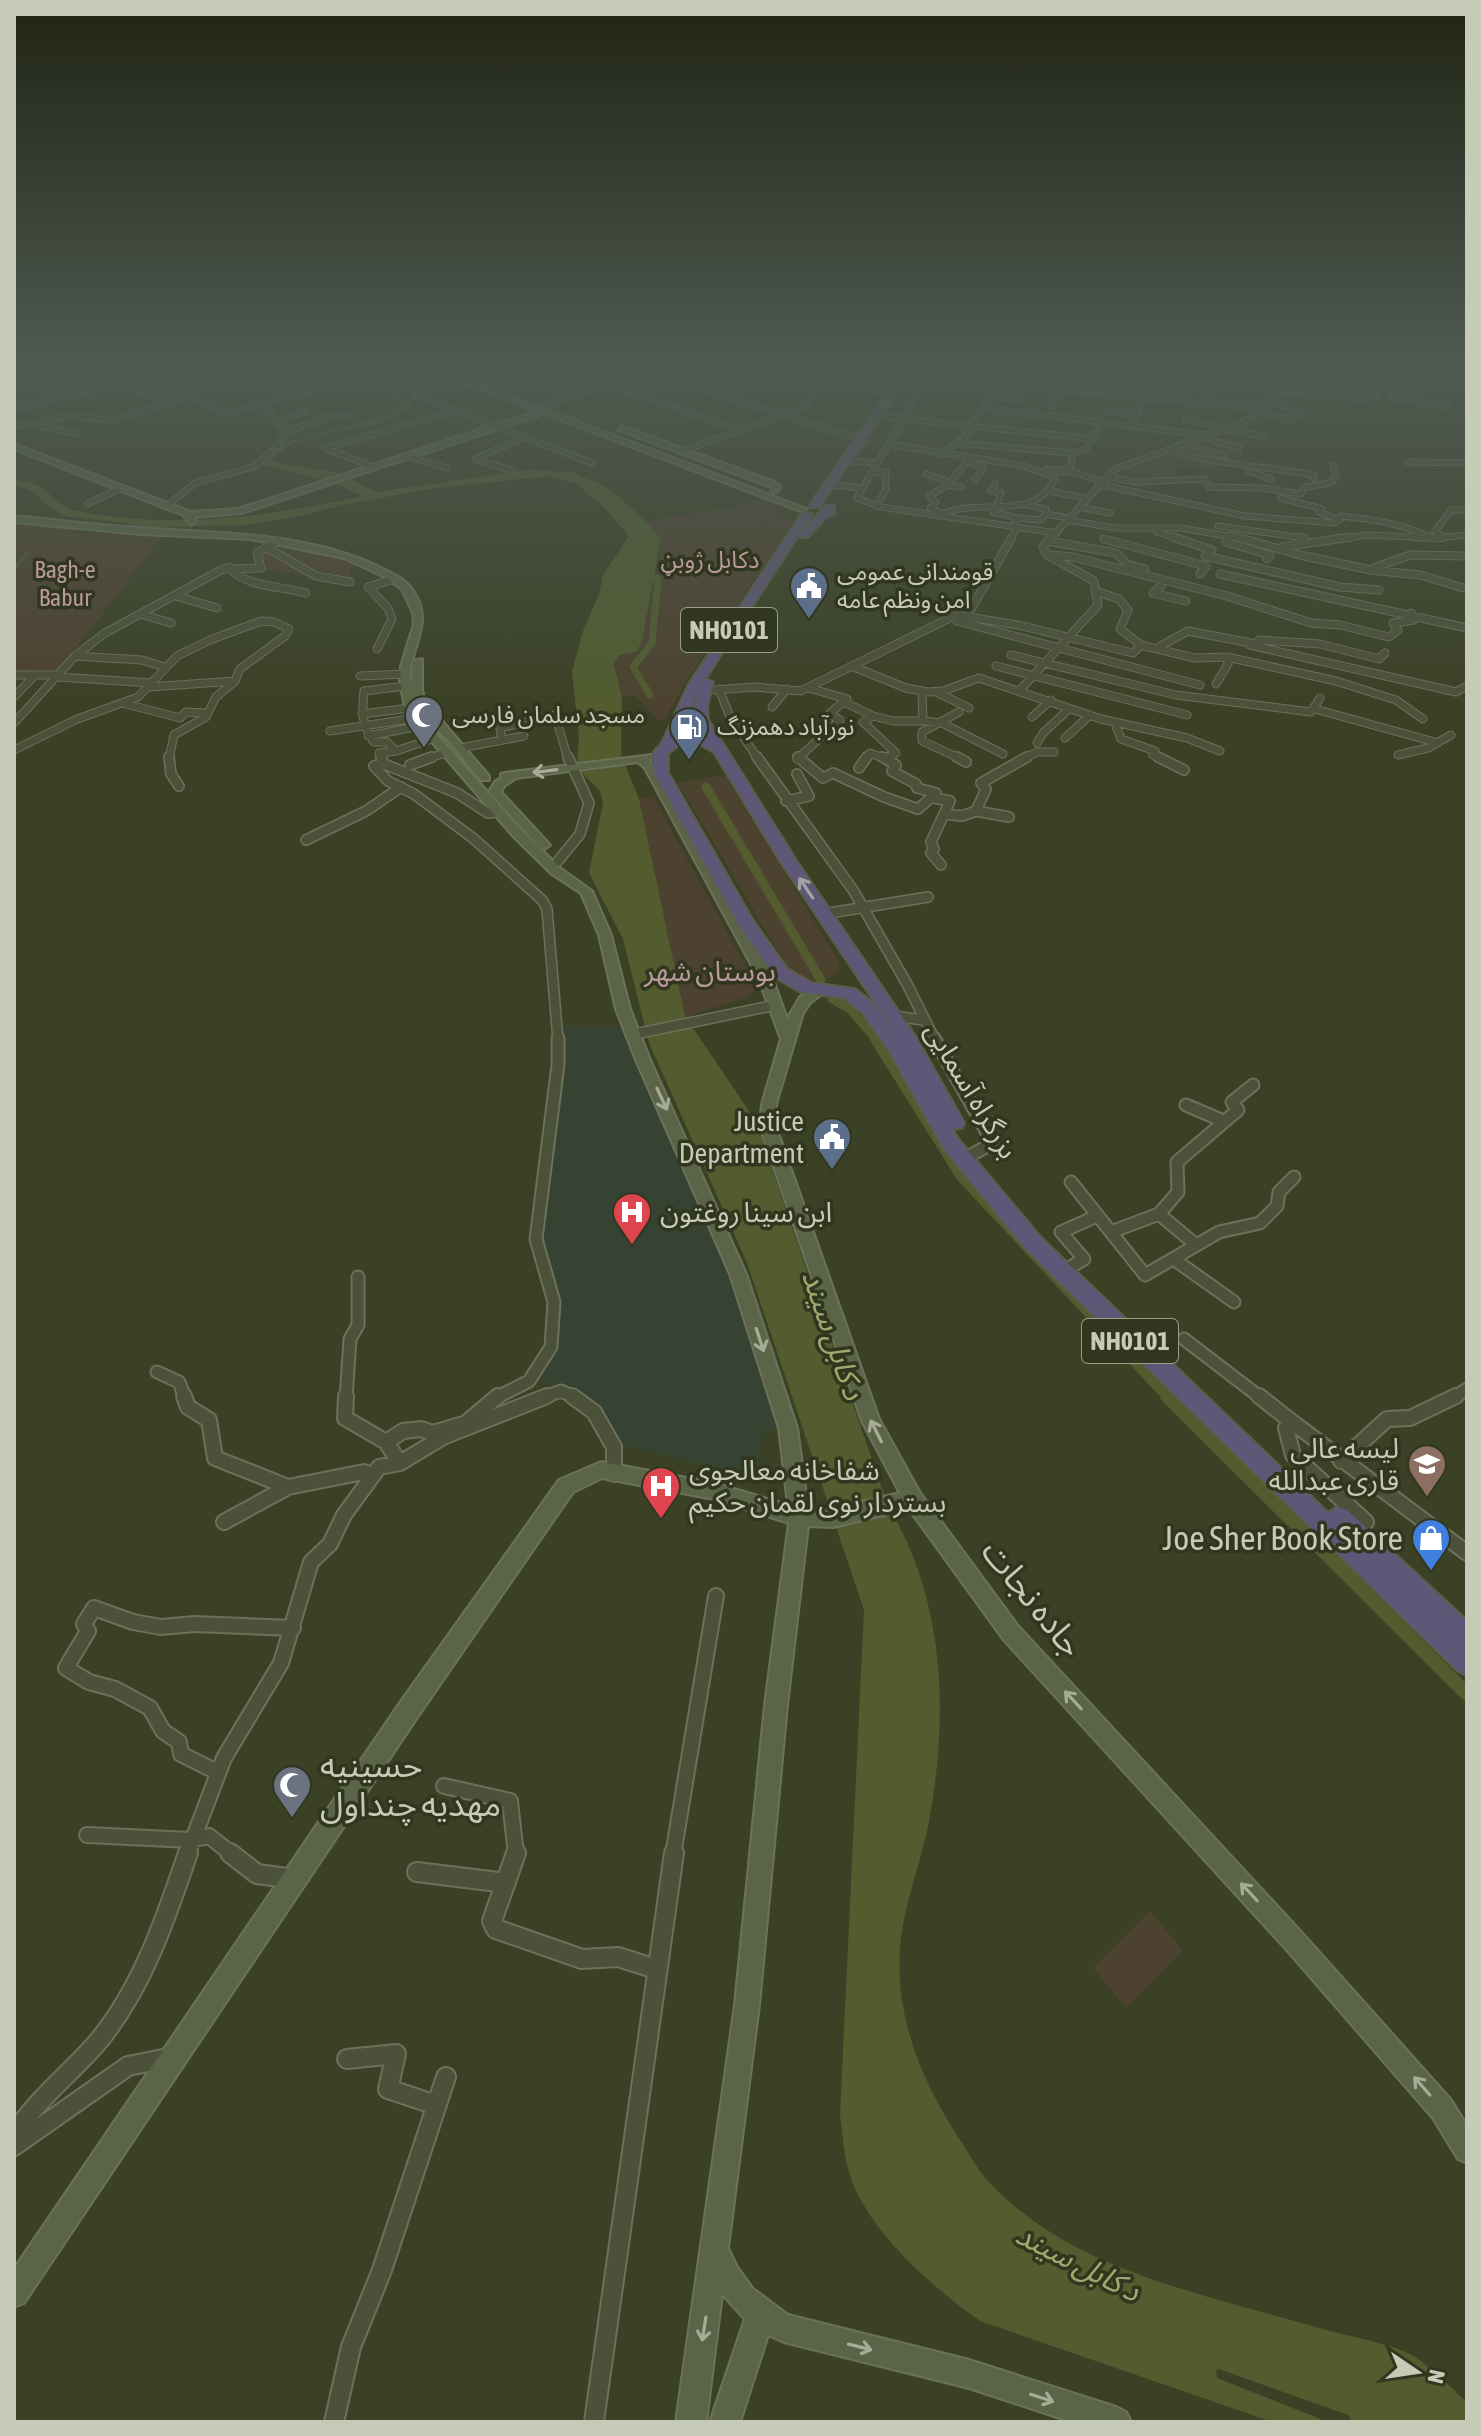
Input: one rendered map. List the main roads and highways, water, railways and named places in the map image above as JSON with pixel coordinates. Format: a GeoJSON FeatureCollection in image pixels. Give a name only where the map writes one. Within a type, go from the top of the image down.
{"type":"FeatureCollection","features":[{"type":"Feature","properties":{"kind":"highway","name":"NH0101"},"geometry":{"type":"LineString","coordinates":[[664,748],[695,684],[836,479]]}},
{"type":"Feature","properties":{"kind":"highway","name":"NH0101"},"geometry":{"type":"LineString","coordinates":[[815,509],[839,479]]}},
{"type":"Feature","properties":{"kind":"highway","name":"بزرگراه آسمایی"},"geometry":{"type":"LineString","coordinates":[[815,509],[785,562],[702,691],[701,720],[823,914],[893,1016],[973,1154],[1028,1221],[1071,1267],[1467,1638]]}},
{"type":"Feature","properties":{"kind":"highway"},"geometry":{"type":"LineString","coordinates":[[664,748],[683,737],[696,737],[719,749]]}},
{"type":"Feature","properties":{"kind":"highway","name":"بزرگراه آسمایی"},"geometry":{"type":"LineString","coordinates":[[664,748],[661,773],[764,952],[792,981],[858,999],[880,1022],[951,1144],[1034,1244],[1467,1662]]}},
{"type":"Feature","properties":{"kind":"highway"},"geometry":{"type":"LineString","coordinates":[[827,991],[847,976],[849,953]]}},
{"type":"Feature","properties":{"kind":"main road"},"geometry":{"type":"LineString","coordinates":[[97,479],[190,516],[239,511],[338,479]]}},
{"type":"Feature","properties":{"kind":"main road"},"geometry":{"type":"LineString","coordinates":[[709,479],[742,491],[771,492]]}},
{"type":"Feature","properties":{"kind":"main road"},"geometry":{"type":"LineString","coordinates":[[736,479],[815,509]]}},
{"type":"Feature","properties":{"kind":"main road"},"geometry":{"type":"LineString","coordinates":[[737,479],[771,492]]}},
{"type":"Feature","properties":{"kind":"main road"},"geometry":{"type":"LineString","coordinates":[[742,479],[771,492]]}},
{"type":"Feature","properties":{"kind":"main road"},"geometry":{"type":"LineString","coordinates":[[190,516],[191,530]]}},
{"type":"Feature","properties":{"kind":"main road"},"geometry":{"type":"LineString","coordinates":[[14,517],[141,531],[232,531],[314,543],[356,553],[380,563],[417,588],[428,611],[429,622],[416,665],[422,709],[461,748],[485,778]]}},
{"type":"Feature","properties":{"kind":"main road"},"geometry":{"type":"LineString","coordinates":[[232,531],[347,556],[406,588],[418,613],[419,624],[405,680],[415,717],[497,812],[544,860],[586,891],[605,935],[623,1009],[637,1031]]}},
{"type":"Feature","properties":{"kind":"main road"},"geometry":{"type":"LineString","coordinates":[[472,782],[641,759],[664,748]]}},
{"type":"Feature","properties":{"kind":"main road"},"geometry":{"type":"LineString","coordinates":[[641,759],[650,766],[765,977],[787,1037]]}},
{"type":"Feature","properties":{"kind":"main road"},"geometry":{"type":"LineString","coordinates":[[513,775],[499,784],[495,792],[558,861],[593,889],[612,934],[643,1060],[738,1274],[788,1428],[799,1517],[776,1705],[747,2005],[691,2422]]}},
{"type":"Feature","properties":{"kind":"main road","name":"جاده نجات"},"geometry":{"type":"LineString","coordinates":[[827,991],[805,1000],[796,1012],[787,1037],[768,1116],[773,1149],[871,1421],[913,1499],[1011,1633],[1315,1965],[1442,2109],[1467,2150]]}},
{"type":"Feature","properties":{"kind":"main road"},"geometry":{"type":"LineString","coordinates":[[14,2293],[552,1502],[566,1486],[601,1470],[714,1491],[799,1517],[833,1518],[913,1499]]}},
{"type":"Feature","properties":{"kind":"main road"},"geometry":{"type":"LineString","coordinates":[[716,2252],[730,2282],[772,2322],[969,2374],[1116,2422]]}},
{"type":"Feature","properties":{"kind":"main road"},"geometry":{"type":"LineString","coordinates":[[725,2422],[772,2322]]}},
{"type":"Feature","properties":{"kind":"water"},"geometry":{"type":"Polygon","coordinates":[[[318,479],[349,479],[377,492],[469,479],[524,479],[434,488],[243,525],[154,527],[65,516],[28,490],[14,486],[14,480],[36,485],[61,504],[77,511],[148,520],[256,515],[362,496],[318,479]]]}},
{"type":"Feature","properties":{"kind":"water","name":"د کابل سيند"},"geometry":{"type":"Polygon","coordinates":[[[559,479],[587,479],[607,487],[646,521],[661,539],[642,642],[636,652],[619,655],[614,664],[622,697],[621,755],[639,799],[685,1016],[755,1120],[888,1506],[907,1542],[921,1580],[931,1619],[940,1699],[939,1740],[929,1821],[908,1901],[900,1949],[902,2001],[907,2027],[924,2075],[948,2121],[986,2179],[1021,2211],[1059,2237],[1101,2259],[1190,2292],[1407,2353],[1429,2367],[1467,2403],[1467,2422],[1352,2422],[1348,2415],[1219,2369],[1216,2371],[1217,2378],[1328,2422],[1273,2422],[980,2321],[925,2277],[890,2241],[874,2221],[852,2181],[840,2115],[864,1610],[747,1263],[649,1043],[623,939],[589,873],[603,803],[600,791],[581,772],[577,761],[579,738],[572,672],[603,575],[629,536],[604,507],[577,484],[559,479]]]}},
{"type":"Feature","properties":{"kind":"waterway"},"geometry":{"type":"LineString","coordinates":[[14,569],[27,553]]}},
{"type":"Feature","properties":{"kind":"waterway"},"geometry":{"type":"LineString","coordinates":[[645,576],[658,578],[652,643],[633,667],[650,695]]}},
{"type":"Feature","properties":{"kind":"waterway"},"geometry":{"type":"LineString","coordinates":[[706,787],[821,980]]}},
{"type":"Feature","properties":{"kind":"waterway"},"geometry":{"type":"LineString","coordinates":[[832,999],[850,1009],[877,1040]]}},
{"type":"Feature","properties":{"kind":"waterway"},"geometry":{"type":"LineString","coordinates":[[875,1038],[962,1177],[1169,1398]]}},
{"type":"Feature","properties":{"kind":"waterway"},"geometry":{"type":"LineString","coordinates":[[1169,1398],[1467,1694]]}},
{"type":"Feature","properties":{"kind":"place","name":"قومندانی عمومی امن ونظم عامه"},"geometry":{"type":"Point","coordinates":[809,620]}},
{"type":"Feature","properties":{"kind":"place","name":"مسجد سلمان فارسی"},"geometry":{"type":"Point","coordinates":[424,749]}},
{"type":"Feature","properties":{"kind":"place","name":"نورآباد دهمزنگ"},"geometry":{"type":"Point","coordinates":[689,761]}},
{"type":"Feature","properties":{"kind":"place","name":"Justice Department"},"geometry":{"type":"Point","coordinates":[832,1171]}},
{"type":"Feature","properties":{"kind":"place","name":"ابن سینا روغتون"},"geometry":{"type":"Point","coordinates":[632,1246]}},
{"type":"Feature","properties":{"kind":"place","name":"لیسه عالی قاری عبدالله"},"geometry":{"type":"Point","coordinates":[1427,1498]}},
{"type":"Feature","properties":{"kind":"place","name":"شفاخانه معالجوی بستردار نوی لقمان حکیم"},"geometry":{"type":"Point","coordinates":[661,1520]}},
{"type":"Feature","properties":{"kind":"place","name":"Joe Sher Book Store"},"geometry":{"type":"Point","coordinates":[1431,1572]}},
{"type":"Feature","properties":{"kind":"place","name":"حسینیه مهدیه چنداول"},"geometry":{"type":"Point","coordinates":[292,1819]}},
{"type":"Feature","properties":{"kind":"park label","name":"دکابل ژوبڼ"},"geometry":{"type":"Point","coordinates":[710,560]}},
{"type":"Feature","properties":{"kind":"park label","name":"Bagh-e Babur"},"geometry":{"type":"Point","coordinates":[65,584]}},
{"type":"Feature","properties":{"kind":"park label","name":"بوستان شهر"},"geometry":{"type":"Point","coordinates":[710,971]}}]}
